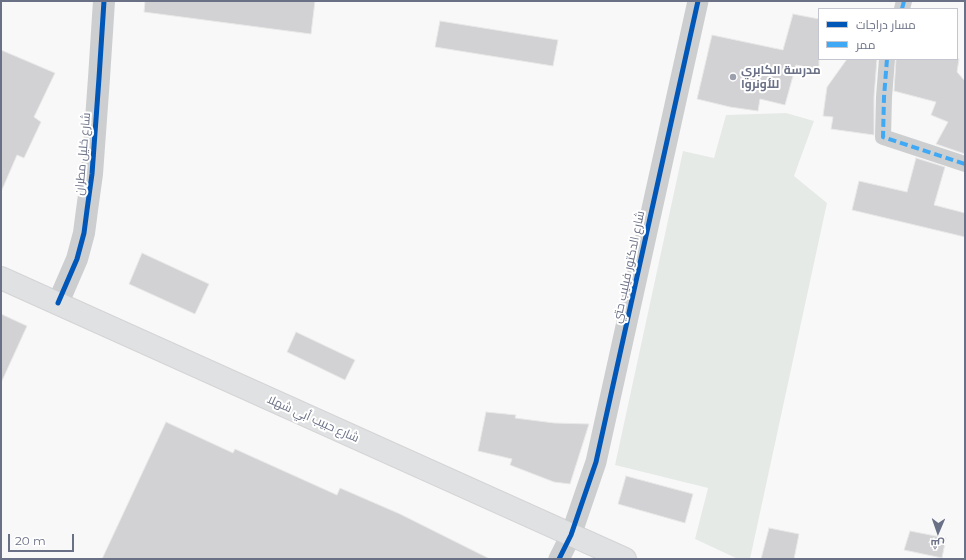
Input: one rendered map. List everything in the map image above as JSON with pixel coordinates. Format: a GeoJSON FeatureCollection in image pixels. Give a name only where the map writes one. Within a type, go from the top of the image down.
{"type":"FeatureCollection","features":[{"type":"Feature","properties":{"kind":"main road","name":"شارع حبيب أبي شهلا"},"geometry":{"type":"LineString","coordinates":[[1,278],[625,559]]}},
{"type":"Feature","properties":{"kind":"street","name":"شارع خليل مطران"},"geometry":{"type":"LineString","coordinates":[[58,303],[77,258],[84,233],[92,174],[104,1]]}},
{"type":"Feature","properties":{"kind":"street","name":"شارع الدكتور فيليب حتي"},"geometry":{"type":"LineString","coordinates":[[558,559],[571,535],[596,462],[698,1]]}},
{"type":"Feature","properties":{"kind":"street"},"geometry":{"type":"LineString","coordinates":[[887,60],[883,138],[965,164]]}},
{"type":"Feature","properties":{"kind":"shaded area"},"geometry":{"type":"Polygon","coordinates":[[[786,113],[814,121],[794,176],[827,203],[750,559],[738,559],[695,539],[708,488],[615,465],[683,151],[714,158],[726,115],[786,113]]]}},
{"type":"Feature","properties":{"kind":"building"},"geometry":{"type":"Polygon","coordinates":[[[145,1],[315,1],[311,34],[144,12],[145,1]]]}},
{"type":"Feature","properties":{"kind":"building"},"geometry":{"type":"Polygon","coordinates":[[[793,14],[818,19],[819,70],[796,65],[785,105],[760,99],[758,111],[730,107],[697,99],[712,35],[783,50],[793,14]]]}},
{"type":"Feature","properties":{"kind":"building"},"geometry":{"type":"Polygon","coordinates":[[[440,21],[558,40],[553,66],[435,47],[440,21]]]}},
{"type":"Feature","properties":{"kind":"building"},"geometry":{"type":"Polygon","coordinates":[[[1,50],[55,73],[34,117],[41,122],[24,158],[17,155],[1,192],[1,50]]]}},
{"type":"Feature","properties":{"kind":"building"},"geometry":{"type":"Polygon","coordinates":[[[959,59],[957,72],[965,81],[965,154],[936,144],[948,122],[931,115],[936,102],[894,91],[896,60],[959,59]]]}},
{"type":"Feature","properties":{"kind":"building"},"geometry":{"type":"Polygon","coordinates":[[[846,60],[877,60],[874,97],[874,135],[831,129],[833,117],[823,116],[827,87],[846,60]]]}},
{"type":"Feature","properties":{"kind":"building"},"geometry":{"type":"Polygon","coordinates":[[[916,158],[945,167],[934,205],[965,213],[965,237],[852,210],[859,181],[907,192],[916,158]]]}},
{"type":"Feature","properties":{"kind":"building"},"geometry":{"type":"Polygon","coordinates":[[[142,253],[209,284],[195,314],[129,284],[142,253]]]}},
{"type":"Feature","properties":{"kind":"building"},"geometry":{"type":"Polygon","coordinates":[[[1,314],[27,326],[1,383],[1,314]]]}},
{"type":"Feature","properties":{"kind":"building"},"geometry":{"type":"Polygon","coordinates":[[[296,332],[355,360],[345,380],[287,352],[296,332]]]}},
{"type":"Feature","properties":{"kind":"building"},"geometry":{"type":"Polygon","coordinates":[[[486,412],[516,415],[515,418],[554,423],[589,424],[570,484],[554,482],[510,465],[512,459],[478,451],[486,412]]]}},
{"type":"Feature","properties":{"kind":"building"},"geometry":{"type":"Polygon","coordinates":[[[166,422],[233,453],[235,449],[337,495],[340,488],[400,514],[490,559],[102,559],[166,422]]]}},
{"type":"Feature","properties":{"kind":"building"},"geometry":{"type":"Polygon","coordinates":[[[626,476],[693,494],[685,523],[618,504],[626,476]]]}},
{"type":"Feature","properties":{"kind":"building"},"geometry":{"type":"Polygon","coordinates":[[[769,528],[799,534],[794,559],[761,559],[769,528]]]}},
{"type":"Feature","properties":{"kind":"building"},"geometry":{"type":"Polygon","coordinates":[[[910,531],[946,538],[942,558],[904,550],[910,531]]]}},
{"type":"Feature","properties":{"kind":"marked path"},"geometry":{"type":"LineString","coordinates":[[902,8],[904,1]]}},
{"type":"Feature","properties":{"kind":"marked path"},"geometry":{"type":"LineString","coordinates":[[887,60],[883,137],[965,164]]}},
{"type":"Feature","properties":{"kind":"cycle path"},"geometry":{"type":"LineString","coordinates":[[58,303],[77,259],[84,233],[92,174],[104,1]]}},
{"type":"Feature","properties":{"kind":"cycle path"},"geometry":{"type":"LineString","coordinates":[[559,559],[571,535],[596,462],[698,1]]}},
{"type":"Feature","properties":{"kind":"place","name":"مدرسة الكابري للأونروا"},"geometry":{"type":"Point","coordinates":[733,77]}}]}
